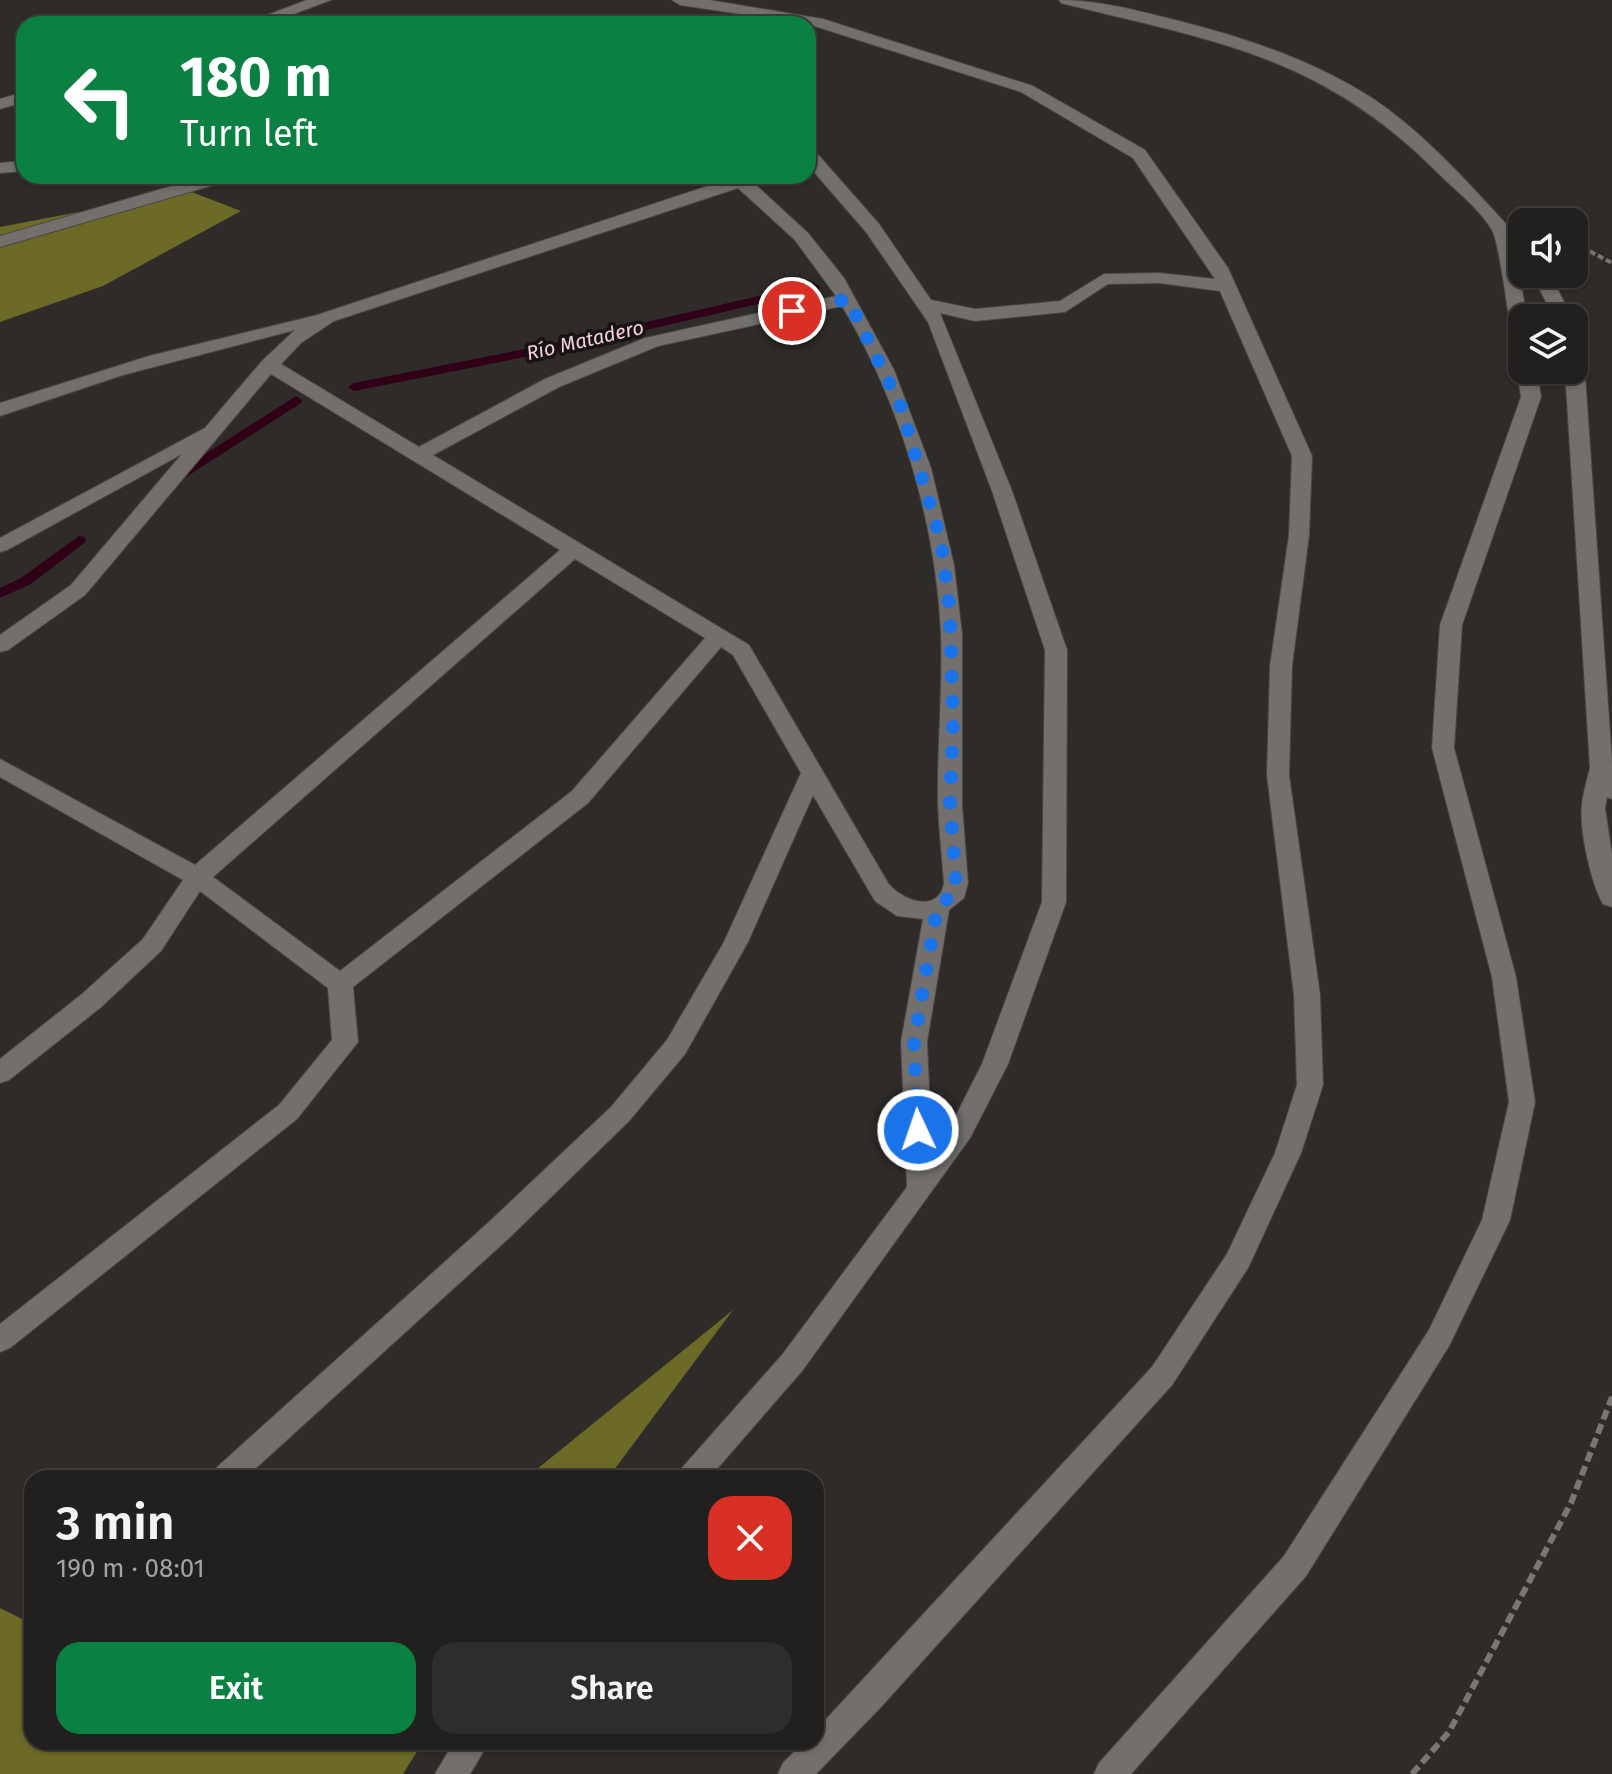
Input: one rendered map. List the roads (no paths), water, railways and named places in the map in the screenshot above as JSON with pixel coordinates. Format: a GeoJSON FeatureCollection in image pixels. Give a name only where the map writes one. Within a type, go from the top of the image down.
{"type":"FeatureCollection","features":[{"type":"Feature","properties":{"kind":"street"},"geometry":{"type":"LineString","coordinates":[[275,16],[323,0]]}},
{"type":"Feature","properties":{"kind":"street"},"geometry":{"type":"LineString","coordinates":[[680,0],[780,16]]}},
{"type":"Feature","properties":{"kind":"street"},"geometry":{"type":"LineString","coordinates":[[1067,0],[1222,37],[1324,78],[1402,129],[1508,237]]}},
{"type":"Feature","properties":{"kind":"street"},"geometry":{"type":"LineString","coordinates":[[816,22],[1027,89],[1139,154],[1219,268],[1302,456],[1299,535],[1281,666],[1278,775],[1307,995],[1310,1085],[1288,1153],[1238,1260],[1162,1376],[824,1744]]}},
{"type":"Feature","properties":{"kind":"street"},"geometry":{"type":"LineString","coordinates":[[698,1470],[792,1363],[961,1131],[995,1064],[1054,902],[1056,650],[1002,491],[937,322],[873,228],[816,163]]}},
{"type":"Feature","properties":{"kind":"street"},"geometry":{"type":"LineString","coordinates":[[0,242],[198,184]]}},
{"type":"Feature","properties":{"kind":"street"},"geometry":{"type":"LineString","coordinates":[[0,410],[50,391],[327,317],[723,184]]}},
{"type":"Feature","properties":{"kind":"street"},"geometry":{"type":"LineString","coordinates":[[269,365],[741,650],[889,900],[915,911],[937,908],[955,892],[956,883],[950,804],[953,724],[950,613],[941,541],[901,407],[848,299],[811,246],[743,184]]}},
{"type":"Feature","properties":{"kind":"street"},"geometry":{"type":"LineString","coordinates":[[1502,230],[1515,304]]}},
{"type":"Feature","properties":{"kind":"street"},"geometry":{"type":"LineString","coordinates":[[925,304],[975,315],[1065,306],[1104,279],[1159,278],[1227,286]]}},
{"type":"Feature","properties":{"kind":"street"},"geometry":{"type":"LineString","coordinates":[[419,455],[552,383],[652,342],[848,299]]}},
{"type":"Feature","properties":{"kind":"street"},"geometry":{"type":"LineString","coordinates":[[0,645],[78,590],[269,365],[294,339],[327,317]]}},
{"type":"Feature","properties":{"kind":"street"},"geometry":{"type":"LineString","coordinates":[[1110,1774],[1295,1566],[1439,1338],[1496,1220],[1522,1102],[1504,977],[1443,748],[1451,625],[1531,397],[1529,384]]}},
{"type":"Feature","properties":{"kind":"street"},"geometry":{"type":"LineString","coordinates":[[1576,384],[1601,768],[1593,808],[1602,867],[1612,898]]}},
{"type":"Feature","properties":{"kind":"street"},"geometry":{"type":"LineString","coordinates":[[0,546],[217,427]]}},
{"type":"Feature","properties":{"kind":"street"},"geometry":{"type":"LineString","coordinates":[[0,1073],[91,1001],[152,945],[197,877],[575,548]]}},
{"type":"Feature","properties":{"kind":"street"},"geometry":{"type":"LineString","coordinates":[[340,984],[580,797],[719,636]]}},
{"type":"Feature","properties":{"kind":"street"},"geometry":{"type":"LineString","coordinates":[[0,767],[197,877],[340,984],[345,1042],[288,1112],[0,1340]]}},
{"type":"Feature","properties":{"kind":"street"},"geometry":{"type":"LineString","coordinates":[[1601,768],[1612,791]]}},
{"type":"Feature","properties":{"kind":"street"},"geometry":{"type":"LineString","coordinates":[[234,1470],[499,1230],[620,1114],[676,1047],[736,942],[812,773]]}},
{"type":"Feature","properties":{"kind":"street"},"geometry":{"type":"LineString","coordinates":[[921,1189],[914,1042],[937,908]]}},
{"type":"Feature","properties":{"kind":"street"},"geometry":{"type":"LineString","coordinates":[[451,1774],[468,1750]]}},
{"type":"Feature","properties":{"kind":"street"},"geometry":{"type":"LineString","coordinates":[[794,1774],[818,1750]]}},
{"type":"Feature","properties":{"kind":"waterway","name":"Río Matadero"},"geometry":{"type":"LineString","coordinates":[[354,387],[565,345],[814,287]]}},
{"type":"Feature","properties":{"kind":"waterway","name":"Río Matadero"},"geometry":{"type":"LineString","coordinates":[[178,476],[296,400]]}},
{"type":"Feature","properties":{"kind":"waterway","name":"Río Matadero"},"geometry":{"type":"LineString","coordinates":[[0,594],[26,581],[79,540]]}}]}
